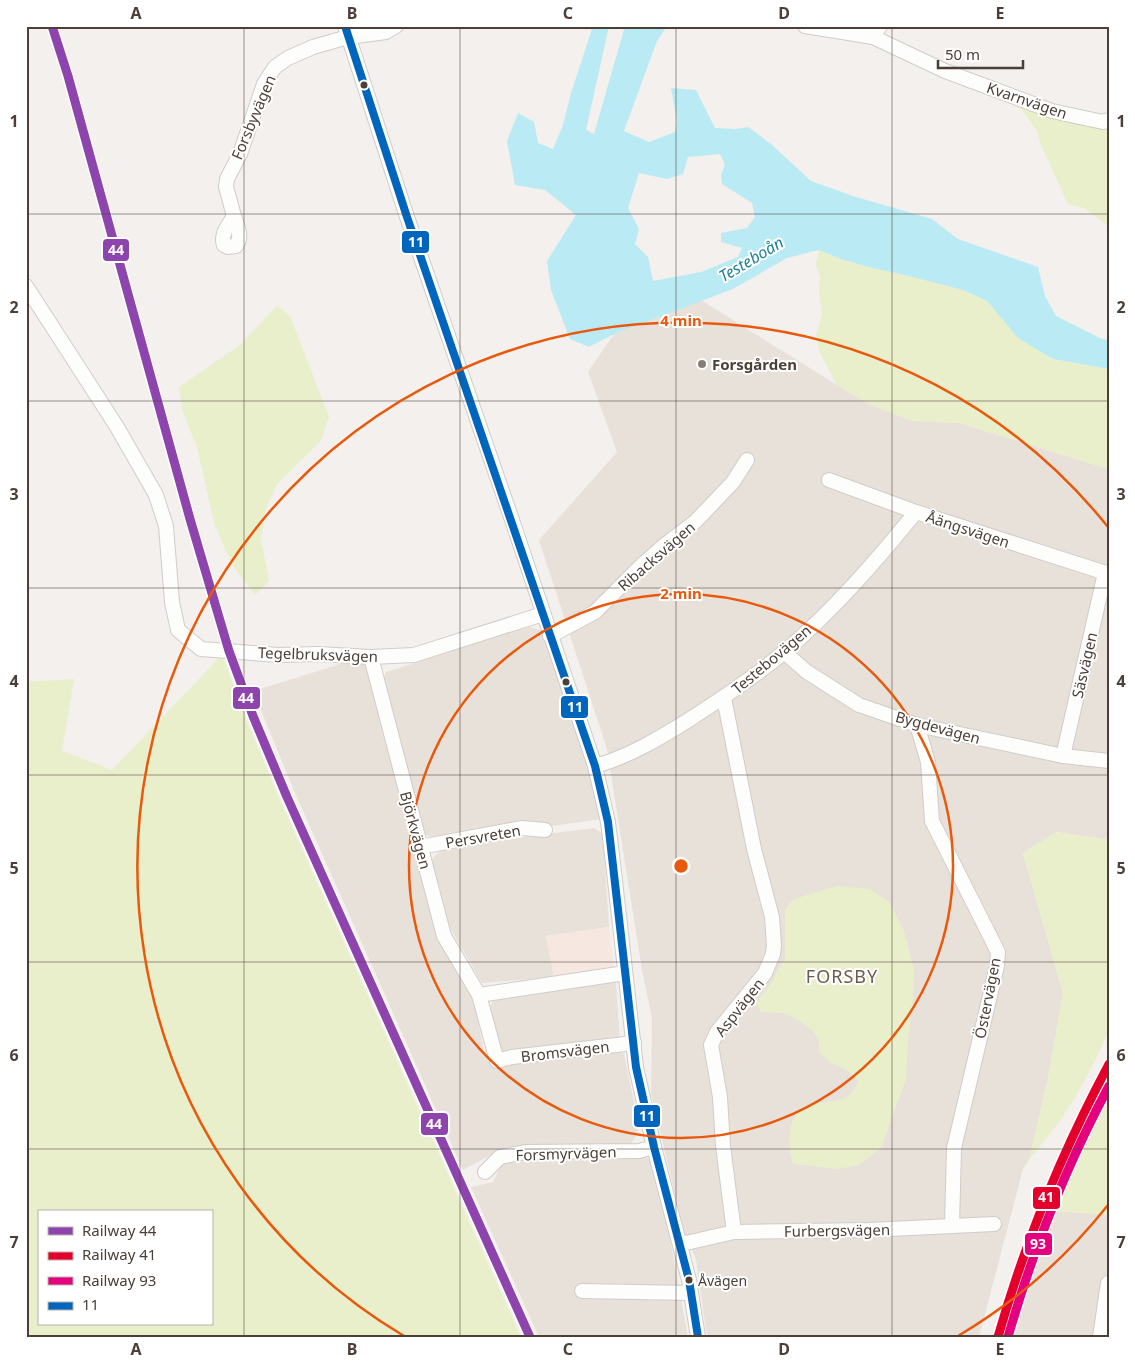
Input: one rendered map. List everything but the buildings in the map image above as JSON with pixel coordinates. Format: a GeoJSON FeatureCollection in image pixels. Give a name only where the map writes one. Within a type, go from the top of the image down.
{"type":"FeatureCollection","features":[{"type":"Feature","properties":{"kind":"street","name":"Forsbyvägen"},"geometry":{"type":"LineString","coordinates":[[234,216],[226,187],[227,179],[240,154],[268,75],[275,67],[288,58],[347,31],[386,32],[396,26]]}},
{"type":"Feature","properties":{"kind":"street","name":"Kvarnvägen"},"geometry":{"type":"LineString","coordinates":[[805,26],[876,32],[945,71],[1052,111],[1103,122],[1109,120]]}},
{"type":"Feature","properties":{"kind":"street"},"geometry":{"type":"LineString","coordinates":[[347,31],[406,217],[508,508],[595,766],[608,822],[636,1067],[654,1147],[680,1243],[698,1337]]}},
{"type":"Feature","properties":{"kind":"street","name":"Tegelbruksvägen"},"geometry":{"type":"LineString","coordinates":[[26,286],[116,427],[156,496],[166,526],[172,602],[178,630],[201,649],[278,655],[318,654],[371,657],[414,655],[543,614]]}},
{"type":"Feature","properties":{"kind":"street","name":"Ribacksvägen"},"geometry":{"type":"LineString","coordinates":[[550,636],[595,612],[643,564],[696,521],[733,482],[747,460]]}},
{"type":"Feature","properties":{"kind":"street","name":"Åängsvägen"},"geometry":{"type":"LineString","coordinates":[[829,480],[916,512],[1107,573]]}},
{"type":"Feature","properties":{"kind":"street","name":"Testebovägen"},"geometry":{"type":"LineString","coordinates":[[595,766],[606,763],[652,742],[724,698],[784,652],[841,597],[916,512]]}},
{"type":"Feature","properties":{"kind":"street","name":"Säsvägen"},"geometry":{"type":"LineString","coordinates":[[1064,756],[1107,573]]}},
{"type":"Feature","properties":{"kind":"street","name":"Bygdevägen"},"geometry":{"type":"LineString","coordinates":[[784,652],[807,672],[859,705],[917,725],[1064,756],[1109,761]]}},
{"type":"Feature","properties":{"kind":"street","name":"Björkvägen"},"geometry":{"type":"LineString","coordinates":[[371,657],[444,936],[479,995],[497,1061]]}},
{"type":"Feature","properties":{"kind":"street","name":"Aspvägen"},"geometry":{"type":"LineString","coordinates":[[724,698],[754,849],[772,917],[774,945],[766,974],[717,1032],[711,1045],[720,1097],[724,1156],[734,1232]]}},
{"type":"Feature","properties":{"kind":"street","name":"Östervägen"},"geometry":{"type":"LineString","coordinates":[[917,725],[928,762],[932,821],[998,952],[997,966],[954,1148],[952,1226]]}},
{"type":"Feature","properties":{"kind":"street","name":"Persvreten"},"geometry":{"type":"LineString","coordinates":[[420,847],[522,828],[546,830]]}},
{"type":"Feature","properties":{"kind":"street"},"geometry":{"type":"LineString","coordinates":[[479,995],[625,973]]}},
{"type":"Feature","properties":{"kind":"street","name":"Bromsvägen"},"geometry":{"type":"LineString","coordinates":[[497,1061],[512,1057],[634,1043]]}},
{"type":"Feature","properties":{"kind":"street","name":"Forsmyrvägen"},"geometry":{"type":"LineString","coordinates":[[485,1172],[500,1157],[525,1152],[638,1151],[654,1147]]}},
{"type":"Feature","properties":{"kind":"street","name":"Furbergsvägen"},"geometry":{"type":"LineString","coordinates":[[680,1243],[734,1232],[868,1230],[994,1224]]}},
{"type":"Feature","properties":{"kind":"street"},"geometry":{"type":"LineString","coordinates":[[1100,1337],[1108,1282]]}},
{"type":"Feature","properties":{"kind":"street"},"geometry":{"type":"LineString","coordinates":[[582,1290],[691,1293]]}},
{"type":"Feature","properties":{"kind":"shaded area"},"geometry":{"type":"Polygon","coordinates":[[[701,300],[871,405],[913,421],[959,423],[1109,469],[1109,840],[1056,832],[1023,853],[1063,993],[1048,1079],[1029,1160],[1023,1169],[979,1337],[707,1337],[696,1259],[685,1236],[651,1093],[652,1019],[642,970],[607,749],[539,540],[617,452],[588,372],[614,334],[701,300]]]}},
{"type":"Feature","properties":{"kind":"shaded area"},"geometry":{"type":"Polygon","coordinates":[[[529,627],[540,630],[544,636],[588,767],[601,819],[545,827],[432,838],[425,834],[401,755],[384,678],[386,672],[529,627]]]}},
{"type":"Feature","properties":{"kind":"shaded area"},"geometry":{"type":"Polygon","coordinates":[[[347,662],[367,663],[388,753],[414,849],[474,1001],[484,1052],[491,1066],[504,1066],[517,1061],[616,1049],[624,1054],[639,1126],[631,1144],[519,1146],[504,1148],[463,1170],[295,793],[253,691],[347,662]]]}},
{"type":"Feature","properties":{"kind":"shaded area"},"geometry":{"type":"Polygon","coordinates":[[[594,828],[603,834],[609,927],[546,936],[554,977],[482,983],[450,928],[432,859],[444,847],[594,828]]]}},
{"type":"Feature","properties":{"kind":"shaded area"},"geometry":{"type":"Polygon","coordinates":[[[609,927],[614,971],[554,977],[546,936],[609,927]]]}},
{"type":"Feature","properties":{"kind":"shaded area"},"geometry":{"type":"Polygon","coordinates":[[[616,982],[620,1042],[506,1054],[498,1048],[490,1007],[495,997],[616,982]]]}},
{"type":"Feature","properties":{"kind":"shaded area"},"geometry":{"type":"Polygon","coordinates":[[[521,1156],[646,1156],[652,1162],[667,1223],[688,1337],[539,1337],[471,1187],[493,1182],[502,1163],[521,1156]]]}},
{"type":"Feature","properties":{"kind":"shaded area"},"geometry":{"type":"Polygon","coordinates":[[[1057,1211],[1109,1215],[1109,1337],[1007,1337],[1037,1243],[1048,1215],[1057,1211]]]}},
{"type":"Feature","properties":{"kind":"green space"},"geometry":{"type":"Polygon","coordinates":[[[1013,102],[1109,124],[1109,226],[1084,208],[1068,204],[1040,143],[1037,131],[1023,111],[1013,102]]]}},
{"type":"Feature","properties":{"kind":"green space"},"geometry":{"type":"Polygon","coordinates":[[[819,250],[868,267],[963,290],[987,301],[999,314],[1052,359],[1109,369],[1109,469],[959,423],[913,421],[871,405],[837,385],[820,353],[816,336],[822,314],[819,291],[820,277],[816,265],[819,250]]]}},
{"type":"Feature","properties":{"kind":"green space"},"geometry":{"type":"Polygon","coordinates":[[[277,306],[290,316],[329,417],[321,441],[277,484],[266,509],[261,540],[269,581],[255,595],[233,566],[215,526],[197,447],[183,413],[179,387],[240,345],[277,306]]]}},
{"type":"Feature","properties":{"kind":"green space"},"geometry":{"type":"Polygon","coordinates":[[[222,655],[280,800],[521,1337],[26,1337],[26,682],[74,679],[62,751],[112,770],[222,655]]]}},
{"type":"Feature","properties":{"kind":"green space"},"geometry":{"type":"Polygon","coordinates":[[[1056,832],[1109,840],[1109,1030],[1075,1098],[1029,1160],[1048,1079],[1063,993],[1023,853],[1056,832]]]}},
{"type":"Feature","properties":{"kind":"green space"},"geometry":{"type":"Polygon","coordinates":[[[837,886],[870,889],[890,903],[904,931],[914,969],[906,1079],[881,1148],[859,1165],[837,1169],[793,1164],[790,1149],[792,1123],[800,1109],[807,1105],[843,1098],[849,1095],[859,1081],[847,1070],[831,1063],[819,1052],[819,1041],[813,1031],[785,1013],[761,1012],[756,1003],[770,985],[785,958],[785,910],[794,899],[837,886]]]}},
{"type":"Feature","properties":{"kind":"green space"},"geometry":{"type":"Polygon","coordinates":[[[1109,1082],[1109,1215],[1057,1211],[1048,1215],[1072,1159],[1109,1082]]]}},
{"type":"Feature","properties":{"kind":"water","name":"Testeboån"},"geometry":{"type":"Polygon","coordinates":[[[593,26],[609,26],[586,130],[594,134],[625,26],[667,26],[657,41],[624,131],[649,142],[675,132],[677,121],[671,88],[696,90],[715,128],[736,129],[748,127],[771,144],[811,181],[856,197],[932,219],[958,239],[1038,267],[1045,296],[1056,316],[1102,339],[1109,340],[1109,369],[1053,359],[1018,338],[987,301],[963,290],[868,267],[819,250],[787,258],[733,289],[614,334],[589,347],[570,339],[551,290],[547,261],[576,215],[545,190],[515,185],[507,141],[518,113],[534,122],[538,143],[553,149],[563,125],[571,93],[593,26]],[[720,154],[688,157],[683,174],[667,179],[639,173],[628,208],[639,229],[635,244],[648,257],[653,281],[701,272],[738,257],[742,248],[721,242],[721,233],[747,228],[755,217],[752,203],[722,184],[721,174],[725,165],[720,154]]]}},
{"type":"Feature","properties":{"kind":"rail line","name":"44"},"geometry":{"type":"LineString","coordinates":[[52,26],[68,76],[190,519],[229,651],[253,716],[287,797],[530,1337]]}},
{"type":"Feature","properties":{"kind":"rail line","name":"41"},"geometry":{"type":"LineString","coordinates":[[998,1337],[1020,1267],[1046,1198],[1060,1164],[1109,1064]]}},
{"type":"Feature","properties":{"kind":"rail line","name":"93"},"geometry":{"type":"LineString","coordinates":[[1008,1337],[1028,1272],[1052,1209],[1093,1116],[1109,1086]]}},
{"type":"Feature","properties":{"kind":"transit line","name":"11"},"geometry":{"type":"LineString","coordinates":[[345,26],[407,217],[595,766],[608,822],[636,1067],[654,1147],[689,1280],[698,1337]]}},
{"type":"Feature","properties":{"kind":"place","name":"Forsgården"},"geometry":{"type":"Point","coordinates":[702,364]}},
{"type":"Feature","properties":{"kind":"place","name":"Åvägen"},"geometry":{"type":"Point","coordinates":[689,1280]}},
{"type":"Feature","properties":{"kind":"district","name":"FORSBY"},"geometry":{"type":"Point","coordinates":[842,976]}}]}
